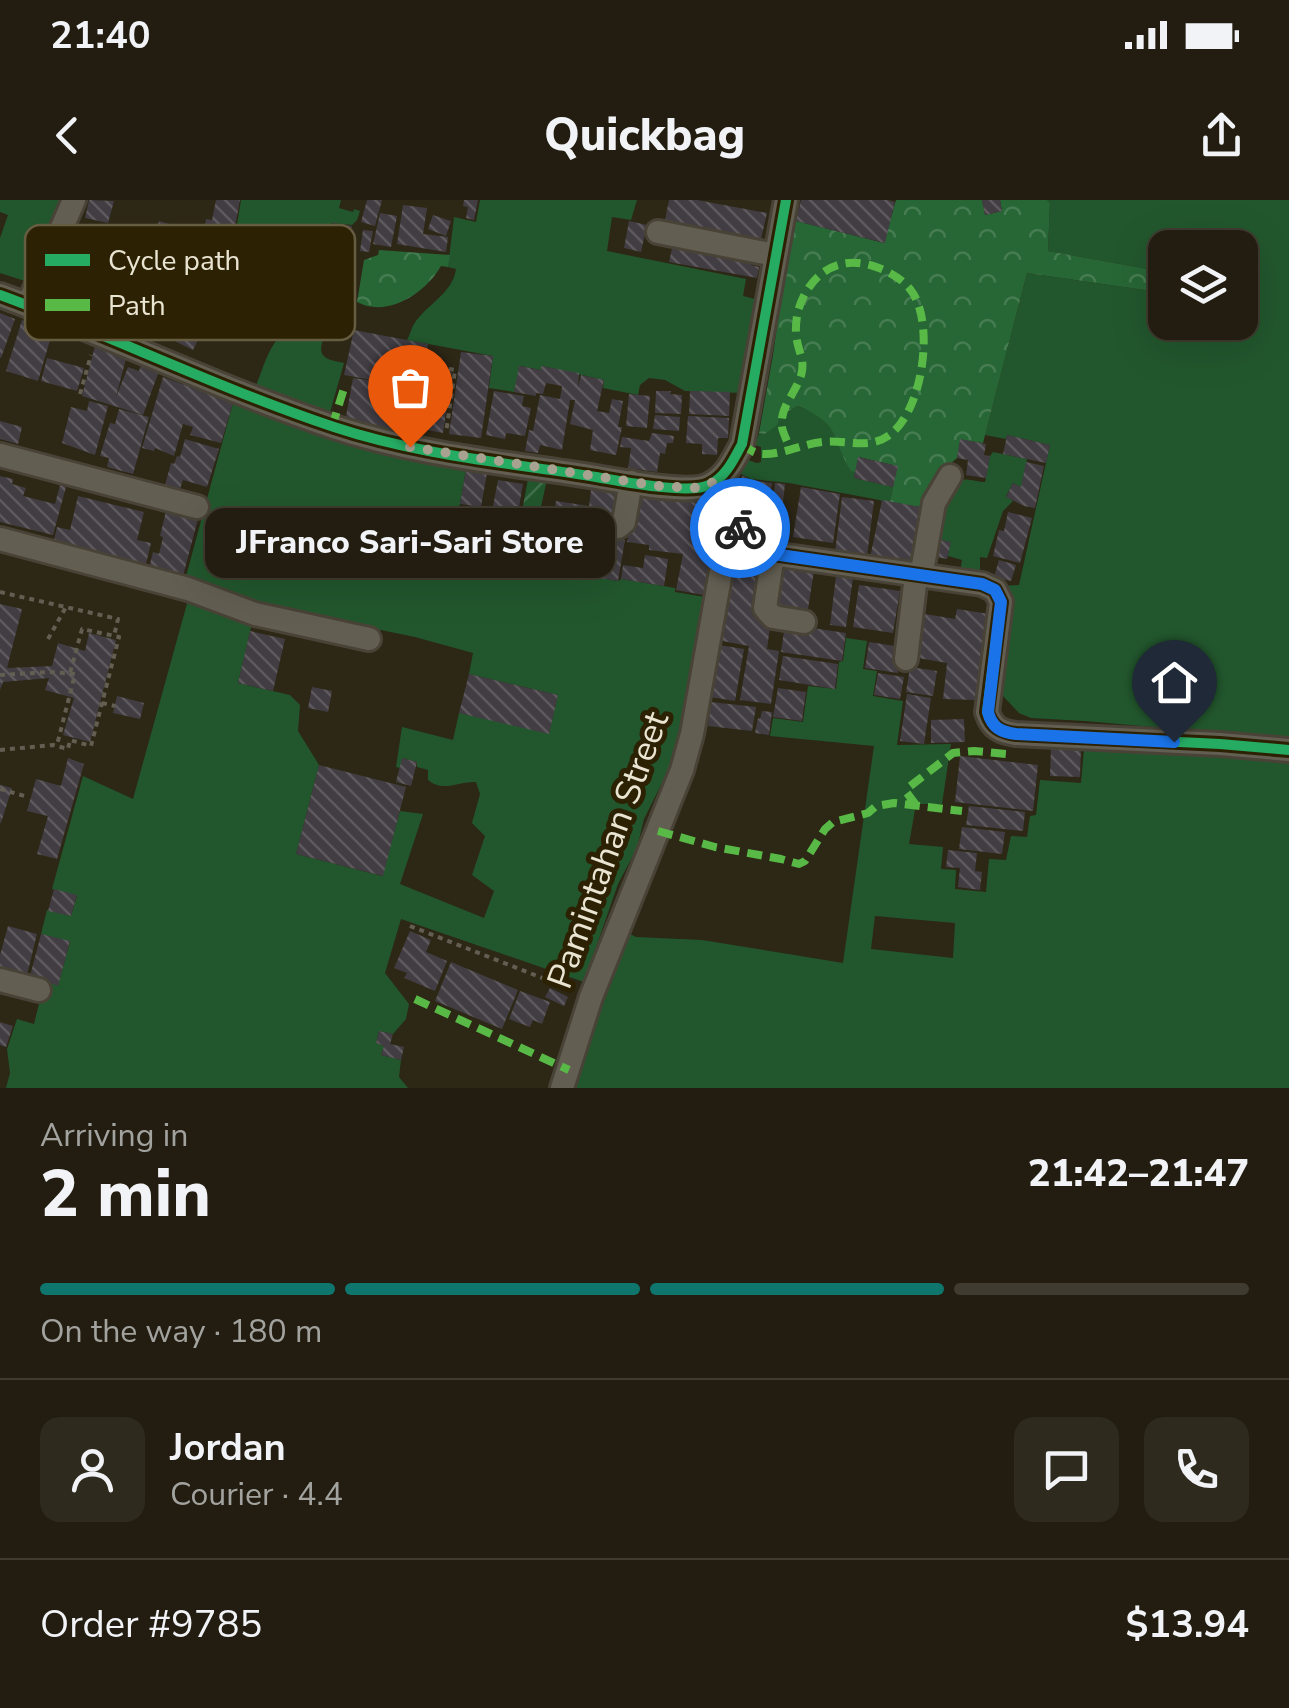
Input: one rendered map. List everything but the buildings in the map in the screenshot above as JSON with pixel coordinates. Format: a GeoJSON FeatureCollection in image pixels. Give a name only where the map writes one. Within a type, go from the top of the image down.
{"type":"FeatureCollection","features":[{"type":"Feature","properties":{"kind":"street"},"geometry":{"type":"LineString","coordinates":[[63,225],[74,200]]}},
{"type":"Feature","properties":{"kind":"street"},"geometry":{"type":"LineString","coordinates":[[117,340],[332,426],[393,443],[631,482],[698,488],[714,482],[730,467],[742,444],[786,200]]}},
{"type":"Feature","properties":{"kind":"street"},"geometry":{"type":"LineString","coordinates":[[658,232],[775,256]]}},
{"type":"Feature","properties":{"kind":"street"},"geometry":{"type":"LineString","coordinates":[[0,294],[25,304]]}},
{"type":"Feature","properties":{"kind":"street"},"geometry":{"type":"LineString","coordinates":[[0,455],[197,507]]}},
{"type":"Feature","properties":{"kind":"street"},"geometry":{"type":"LineString","coordinates":[[906,659],[934,503],[950,476]]}},
{"type":"Feature","properties":{"kind":"street"},"geometry":{"type":"LineString","coordinates":[[594,524],[618,527],[624,522],[631,482]]}},
{"type":"Feature","properties":{"kind":"street"},"geometry":{"type":"LineString","coordinates":[[714,482],[748,538],[773,554],[982,584],[995,590],[1001,602],[988,712],[1000,730],[1289,750]]}},
{"type":"Feature","properties":{"kind":"street","name":"Pamintahan Street"},"geometry":{"type":"LineString","coordinates":[[562,1088],[591,997],[687,752],[731,515]]}},
{"type":"Feature","properties":{"kind":"street"},"geometry":{"type":"LineString","coordinates":[[0,539],[188,589],[256,614],[369,639]]}},
{"type":"Feature","properties":{"kind":"street"},"geometry":{"type":"LineString","coordinates":[[773,554],[766,608],[773,617],[804,622]]}},
{"type":"Feature","properties":{"kind":"street"},"geometry":{"type":"LineString","coordinates":[[0,980],[39,990]]}},
{"type":"Feature","properties":{"kind":"path"},"geometry":{"type":"LineString","coordinates":[[80,394],[96,340]]}},
{"type":"Feature","properties":{"kind":"path"},"geometry":{"type":"LineString","coordinates":[[429,366],[456,370],[442,452]]}},
{"type":"Feature","properties":{"kind":"path"},"geometry":{"type":"LineString","coordinates":[[0,592],[118,619],[114,636]]}},
{"type":"Feature","properties":{"kind":"path"},"geometry":{"type":"LineString","coordinates":[[48,638],[66,607]]}},
{"type":"Feature","properties":{"kind":"path"},"geometry":{"type":"LineString","coordinates":[[0,750],[56,745],[68,749],[70,740],[91,746],[118,636],[82,629],[70,673]]}},
{"type":"Feature","properties":{"kind":"path"},"geometry":{"type":"LineString","coordinates":[[0,675],[76,674],[56,745]]}},
{"type":"Feature","properties":{"kind":"path"},"geometry":{"type":"LineString","coordinates":[[102,702],[115,706]]}},
{"type":"Feature","properties":{"kind":"path"},"geometry":{"type":"LineString","coordinates":[[0,778],[1,789],[28,797]]}},
{"type":"Feature","properties":{"kind":"path"},"geometry":{"type":"LineString","coordinates":[[410,926],[591,997]]}},
{"type":"Feature","properties":{"kind":"green space"},"geometry":{"type":"Polygon","coordinates":[[[0,200],[62,200],[51,225],[25,225],[25,281],[0,273],[0,238],[8,215],[0,212],[0,200]]]}},
{"type":"Feature","properties":{"kind":"green space"},"geometry":{"type":"Polygon","coordinates":[[[241,200],[341,200],[339,208],[360,211],[352,225],[237,225],[241,200]]]}},
{"type":"Feature","properties":{"kind":"green space"},"geometry":{"type":"Polygon","coordinates":[[[480,200],[637,200],[631,220],[612,217],[607,251],[746,279],[743,296],[755,299],[742,393],[685,391],[665,380],[649,378],[640,385],[638,395],[603,388],[604,380],[542,366],[541,370],[520,366],[514,392],[489,388],[493,356],[407,340],[414,324],[454,277],[456,269],[448,267],[454,217],[476,222],[480,200]]]}},
{"type":"Feature","properties":{"kind":"green space"},"geometry":{"type":"Polygon","coordinates":[[[896,200],[982,200],[985,215],[1002,211],[1000,200],[1047,200],[1048,251],[1148,269],[1148,291],[1027,273],[983,443],[961,440],[957,458],[942,471],[926,508],[890,502],[897,466],[859,457],[855,472],[851,471],[829,426],[798,406],[780,416],[777,425],[765,434],[759,433],[792,220],[884,243],[896,200]]]}},
{"type":"Feature","properties":{"kind":"green space"},"geometry":{"type":"Polygon","coordinates":[[[1047,200],[1289,200],[1289,739],[1031,718],[1019,713],[1003,696],[1011,606],[1002,586],[1019,585],[1050,445],[1007,435],[1006,439],[985,435],[1027,273],[1148,291],[1148,340],[1258,340],[1258,230],[1148,230],[1148,269],[1048,251],[1047,200]]]}},
{"type":"Feature","properties":{"kind":"green space"},"geometry":{"type":"Polygon","coordinates":[[[379,250],[450,255],[448,267],[441,266],[425,286],[404,301],[369,306],[357,302],[364,260],[378,255],[379,250]]]}},
{"type":"Feature","properties":{"kind":"green space"},"geometry":{"type":"Polygon","coordinates":[[[277,340],[323,340],[323,355],[344,363],[329,416],[256,386],[277,340]]]}},
{"type":"Feature","properties":{"kind":"green space"},"geometry":{"type":"Polygon","coordinates":[[[233,403],[346,445],[466,470],[451,554],[675,588],[675,592],[705,597],[680,747],[644,819],[637,848],[618,884],[584,982],[401,919],[385,973],[409,1004],[406,1019],[393,1034],[379,1031],[376,1043],[384,1046],[381,1055],[401,1060],[399,1077],[408,1088],[6,1088],[10,1073],[7,1049],[17,1019],[34,1024],[43,988],[48,989],[50,983],[58,985],[70,942],[41,934],[47,910],[71,916],[77,896],[52,889],[83,776],[133,799],[188,600],[252,623],[238,683],[290,695],[300,705],[298,731],[319,765],[296,854],[382,876],[400,811],[423,814],[400,884],[484,918],[494,891],[472,875],[485,836],[472,823],[480,794],[476,782],[440,786],[428,780],[428,770],[417,767],[417,762],[403,758],[400,768],[396,767],[402,727],[453,740],[459,713],[549,733],[558,695],[469,674],[473,653],[269,607],[185,580],[233,403]]]}},
{"type":"Feature","properties":{"kind":"green space"},"geometry":{"type":"Polygon","coordinates":[[[798,406],[830,424],[855,472],[854,478],[893,487],[890,502],[751,479],[741,474],[748,460],[761,462],[761,447],[755,445],[759,433],[766,434],[780,416],[798,406]]]}},
{"type":"Feature","properties":{"kind":"green space"},"geometry":{"type":"Polygon","coordinates":[[[993,452],[1027,459],[1021,487],[1013,483],[1006,496],[1013,501],[1003,511],[987,558],[980,557],[980,573],[960,572],[962,560],[948,556],[950,542],[933,538],[938,515],[954,483],[985,482],[993,452]]]}},
{"type":"Feature","properties":{"kind":"green space"},"geometry":{"type":"Polygon","coordinates":[[[528,479],[546,484],[538,520],[521,517],[528,479]]]}},
{"type":"Feature","properties":{"kind":"green space"},"geometry":{"type":"Polygon","coordinates":[[[846,638],[867,641],[863,669],[877,671],[873,696],[903,701],[897,745],[951,744],[942,804],[916,804],[909,844],[943,847],[941,869],[956,870],[955,889],[986,892],[989,859],[1006,860],[1011,836],[1027,837],[1030,816],[1036,815],[1040,780],[1081,783],[1084,749],[1289,762],[1289,1088],[571,1088],[630,934],[702,940],[843,963],[874,746],[770,736],[773,718],[803,722],[808,686],[836,689],[839,662],[843,661],[846,638]],[[875,916],[871,949],[953,958],[955,923],[875,916]]]}},
{"type":"Feature","properties":{"kind":"marked path"},"geometry":{"type":"LineString","coordinates":[[742,444],[762,454],[777,453],[831,441],[872,442],[888,436],[900,424],[917,388],[924,344],[918,304],[907,286],[892,274],[865,264],[840,264],[819,276],[803,297],[796,330],[802,371],[782,419],[790,449]]}},
{"type":"Feature","properties":{"kind":"marked path"},"geometry":{"type":"LineString","coordinates":[[332,427],[345,385]]}},
{"type":"Feature","properties":{"kind":"marked path"},"geometry":{"type":"LineString","coordinates":[[916,805],[907,793],[909,787],[953,753],[1006,754]]}},
{"type":"Feature","properties":{"kind":"marked path"},"geometry":{"type":"LineString","coordinates":[[658,831],[799,864],[833,822],[868,813],[876,806],[894,803],[962,811]]}},
{"type":"Feature","properties":{"kind":"marked path"},"geometry":{"type":"LineString","coordinates":[[415,999],[569,1070]]}},
{"type":"Feature","properties":{"kind":"cycle path"},"geometry":{"type":"LineString","coordinates":[[112,340],[249,396],[366,437],[637,484],[699,488],[720,477],[742,444],[786,200]]}},
{"type":"Feature","properties":{"kind":"cycle path"},"geometry":{"type":"LineString","coordinates":[[0,295],[25,305]]}},
{"type":"Feature","properties":{"kind":"cycle path"},"geometry":{"type":"LineString","coordinates":[[714,482],[739,528],[773,554],[982,584],[995,590],[1001,602],[987,712],[1002,730],[1016,734],[1289,750]]}},
{"type":"Feature","properties":{"kind":"way so far"},"geometry":{"type":"LineString","coordinates":[[410,447],[658,486],[703,488],[714,482],[740,528]]}},
{"type":"Feature","properties":{"kind":"place","name":"JFranco Sari-Sari Store"},"geometry":{"type":"Point","coordinates":[410,447]}},
{"type":"Feature","properties":{"kind":"route"},"geometry":{"type":"LineString","coordinates":[[740,528],[760,548],[773,554],[982,584],[995,590],[1001,602],[988,712],[1000,730],[1174,742]]}}]}
